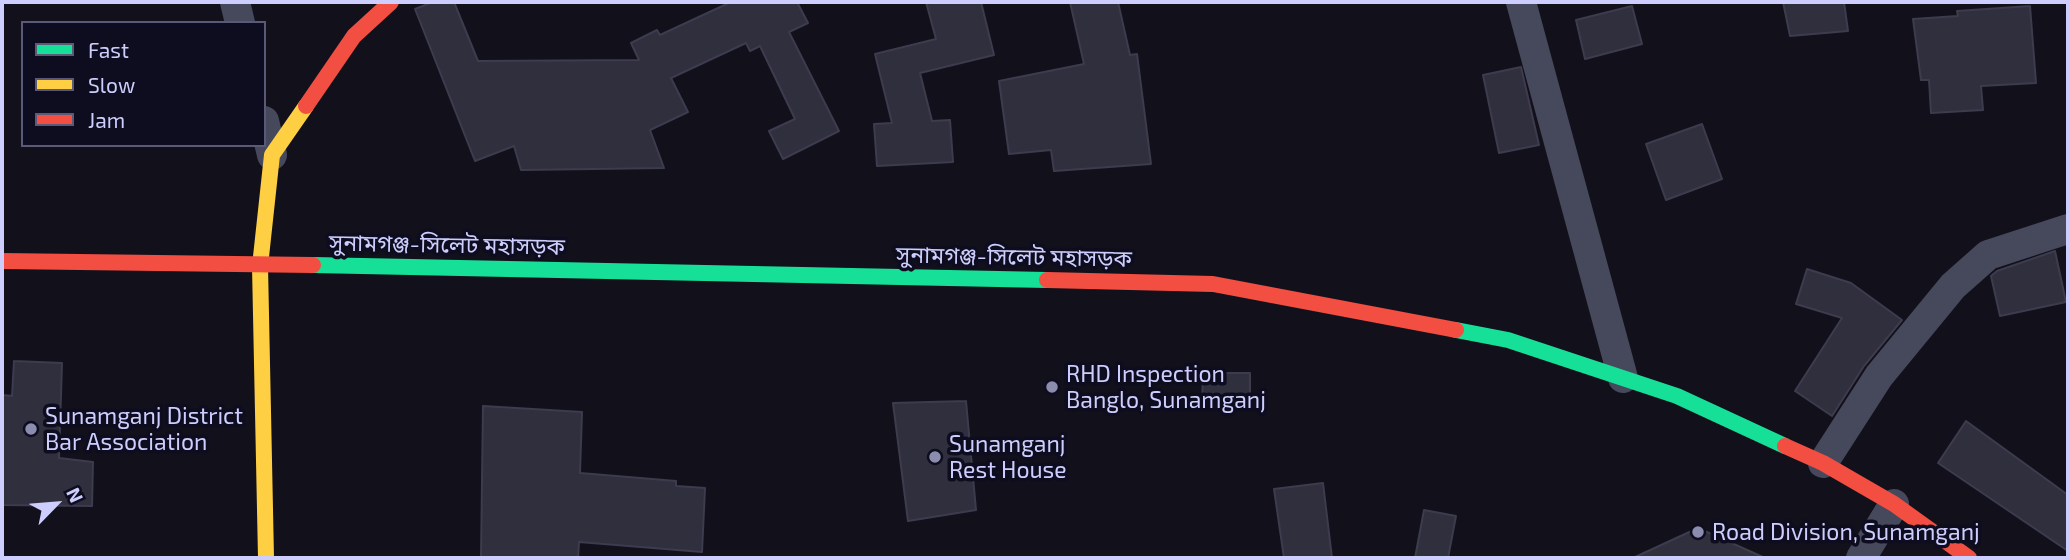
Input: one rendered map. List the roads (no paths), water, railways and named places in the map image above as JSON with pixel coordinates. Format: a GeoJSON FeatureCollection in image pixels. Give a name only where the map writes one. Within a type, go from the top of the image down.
{"type":"FeatureCollection","features":[{"type":"Feature","properties":{"kind":"main road"},"geometry":{"type":"LineString","coordinates":[[266,558],[260,266],[272,155],[354,36],[391,2]]}},
{"type":"Feature","properties":{"kind":"main road","name":"সুনামগঞ্জ-সিলেট মহাসড়ক"},"geometry":{"type":"LineString","coordinates":[[2,261],[506,267],[1213,284],[1508,340],[1677,396],[1823,463],[1894,504],[1969,558]]}},
{"type":"Feature","properties":{"kind":"street"},"geometry":{"type":"LineString","coordinates":[[235,2],[240,21]]}},
{"type":"Feature","properties":{"kind":"street"},"geometry":{"type":"LineString","coordinates":[[1521,2],[1623,378]]}},
{"type":"Feature","properties":{"kind":"street"},"geometry":{"type":"LineString","coordinates":[[266,130],[272,155]]}},
{"type":"Feature","properties":{"kind":"street"},"geometry":{"type":"LineString","coordinates":[[1823,463],[1879,376],[1953,286],[1988,255],[2068,229]]}},
{"type":"Feature","properties":{"kind":"street"},"geometry":{"type":"LineString","coordinates":[[1861,558],[1894,504]]}},
{"type":"Feature","properties":{"kind":"place","name":"RHD Inspection Banglo, Sunamganj"},"geometry":{"type":"Point","coordinates":[1052,387]}},
{"type":"Feature","properties":{"kind":"place","name":"Sunamganj District Bar Association"},"geometry":{"type":"Point","coordinates":[31,429]}},
{"type":"Feature","properties":{"kind":"place","name":"Sunamganj Rest House"},"geometry":{"type":"Point","coordinates":[935,457]}},
{"type":"Feature","properties":{"kind":"place","name":"Road Division, Sunamganj"},"geometry":{"type":"Point","coordinates":[1698,532]}}]}
